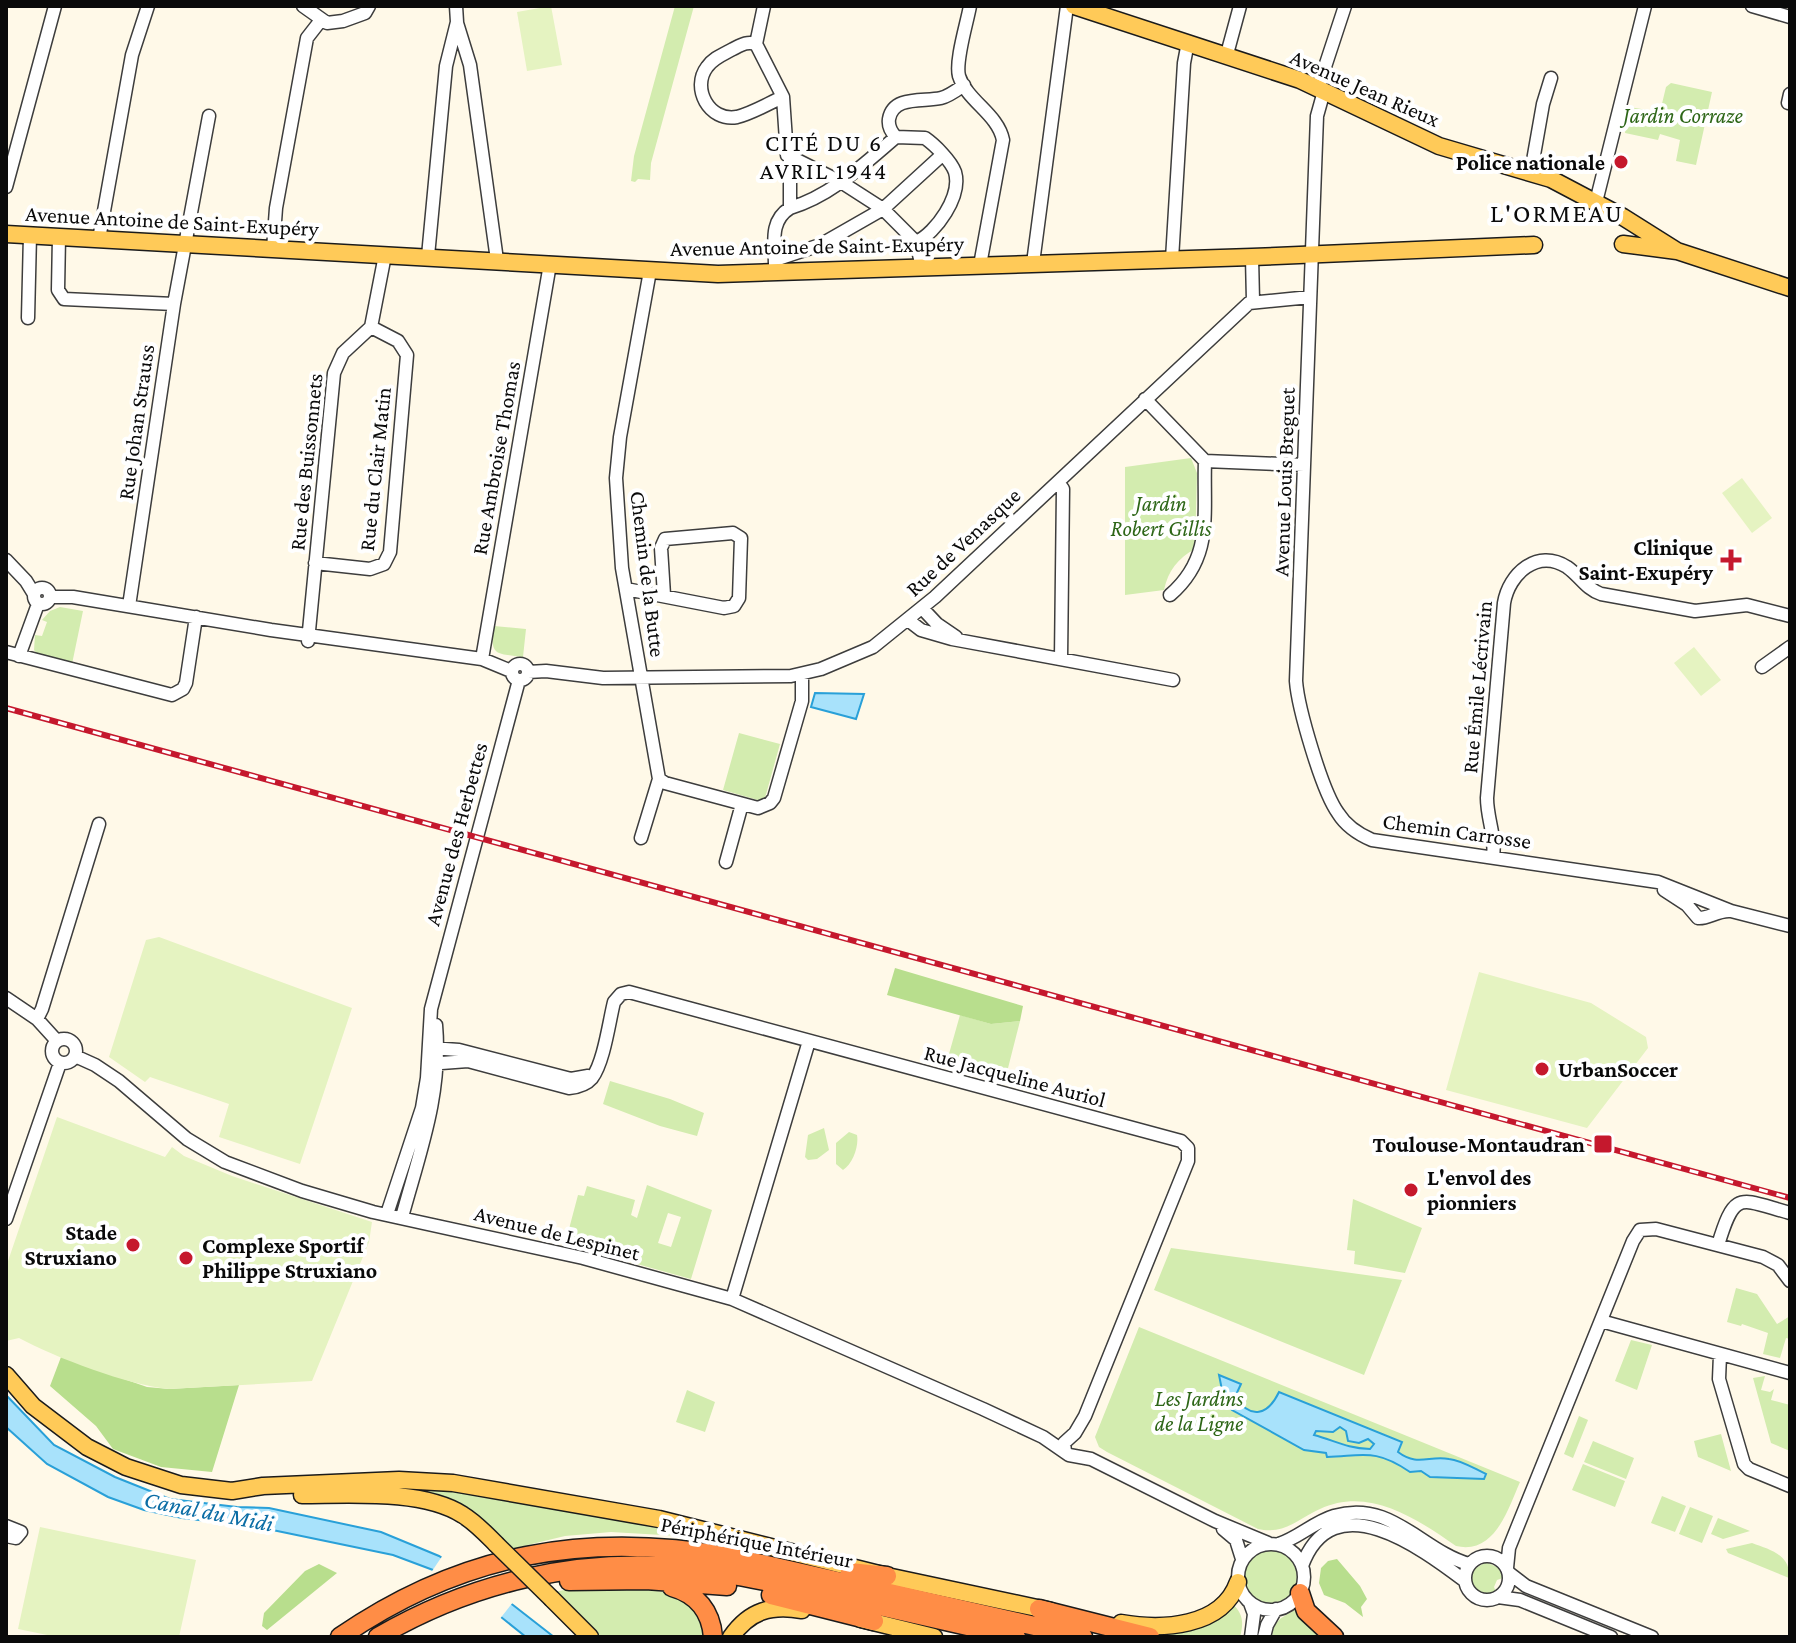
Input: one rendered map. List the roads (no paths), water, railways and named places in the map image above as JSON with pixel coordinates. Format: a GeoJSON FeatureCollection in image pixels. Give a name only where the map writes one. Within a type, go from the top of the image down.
{"type":"FeatureCollection","features":[{"type":"Feature","properties":{"kind":"highway","name":"Périphérique Intérieur"},"geometry":{"type":"LineString","coordinates":[[340,1637],[383,1609],[412,1595],[515,1558],[590,1546],[638,1545],[731,1557],[1083,1637]]}},
{"type":"Feature","properties":{"kind":"highway"},"geometry":{"type":"LineString","coordinates":[[731,1557],[756,1553],[865,1575],[887,1576]]}},
{"type":"Feature","properties":{"kind":"highway"},"geometry":{"type":"LineString","coordinates":[[378,1637],[453,1600],[507,1582],[569,1569],[633,1566],[689,1569],[773,1583],[1016,1637]]}},
{"type":"Feature","properties":{"kind":"highway"},"geometry":{"type":"LineString","coordinates":[[646,1580],[683,1590],[699,1601],[711,1622],[713,1637]]}},
{"type":"Feature","properties":{"kind":"highway"},"geometry":{"type":"LineString","coordinates":[[400,1637],[438,1618],[511,1591],[565,1581],[646,1580],[731,1587],[874,1621]]}},
{"type":"Feature","properties":{"kind":"highway"},"geometry":{"type":"LineString","coordinates":[[1300,1593],[1306,1611],[1334,1637]]}},
{"type":"Feature","properties":{"kind":"highway"},"geometry":{"type":"LineString","coordinates":[[1039,1609],[1150,1637]]}},
{"type":"Feature","properties":{"kind":"main road","name":"Avenue Jean Rieux"},"geometry":{"type":"LineString","coordinates":[[1074,6],[1227,54],[1321,89],[1439,146],[1531,172],[1596,202],[1677,251]]}},
{"type":"Feature","properties":{"kind":"main road"},"geometry":{"type":"LineString","coordinates":[[1632,223],[1630,245],[1677,251],[1790,288]]}},
{"type":"Feature","properties":{"kind":"main road","name":"Avenue Antoine de Saint-Exupéry"},"geometry":{"type":"LineString","coordinates":[[6,234],[718,274],[775,266],[922,267],[1534,245]]}},
{"type":"Feature","properties":{"kind":"main road"},"geometry":{"type":"LineString","coordinates":[[6,1375],[33,1406],[58,1427],[107,1459],[158,1479],[206,1489],[376,1496],[433,1503],[461,1513],[590,1637]]}},
{"type":"Feature","properties":{"kind":"main road"},"geometry":{"type":"LineString","coordinates":[[232,1491],[263,1486],[399,1480],[444,1482],[659,1519],[887,1576],[1039,1609],[1159,1628],[1197,1620],[1223,1604],[1235,1591],[1238,1582]]}},
{"type":"Feature","properties":{"kind":"main road"},"geometry":{"type":"LineString","coordinates":[[731,1637],[748,1618],[761,1610],[780,1607],[874,1621],[934,1637]]}},
{"type":"Feature","properties":{"kind":"street"},"geometry":{"type":"LineString","coordinates":[[6,187],[55,6]]}},
{"type":"Feature","properties":{"kind":"street"},"geometry":{"type":"LineString","coordinates":[[99,239],[132,55],[148,6]]}},
{"type":"Feature","properties":{"kind":"street"},"geometry":{"type":"LineString","coordinates":[[303,6],[327,23],[365,13],[369,6]]}},
{"type":"Feature","properties":{"kind":"street"},"geometry":{"type":"LineString","coordinates":[[456,6],[457,22],[470,65],[497,260]]}},
{"type":"Feature","properties":{"kind":"street"},"geometry":{"type":"LineString","coordinates":[[764,6],[756,44],[783,97],[785,144],[790,158],[790,208]]}},
{"type":"Feature","properties":{"kind":"street"},"geometry":{"type":"LineString","coordinates":[[970,6],[958,73],[1000,129],[1003,140],[980,265]]}},
{"type":"Feature","properties":{"kind":"street"},"geometry":{"type":"LineString","coordinates":[[1033,263],[1067,6]]}},
{"type":"Feature","properties":{"kind":"street"},"geometry":{"type":"LineString","coordinates":[[1227,54],[1240,6]]}},
{"type":"Feature","properties":{"kind":"street","name":"Avenue Louis Breguet"},"geometry":{"type":"LineString","coordinates":[[1301,710],[1296,681],[1317,116],[1321,89],[1345,6]]}},
{"type":"Feature","properties":{"kind":"street"},"geometry":{"type":"LineString","coordinates":[[1596,202],[1645,6]]}},
{"type":"Feature","properties":{"kind":"street"},"geometry":{"type":"LineString","coordinates":[[1752,6],[1790,17]]}},
{"type":"Feature","properties":{"kind":"street"},"geometry":{"type":"LineString","coordinates":[[273,249],[276,208],[307,38],[321,20]]}},
{"type":"Feature","properties":{"kind":"street"},"geometry":{"type":"LineString","coordinates":[[428,256],[446,66],[457,22]]}},
{"type":"Feature","properties":{"kind":"street"},"geometry":{"type":"LineString","coordinates":[[1172,259],[1184,63],[1188,42]]}},
{"type":"Feature","properties":{"kind":"street"},"geometry":{"type":"LineString","coordinates":[[756,44],[745,43],[710,63],[701,80],[705,102],[714,112],[730,117],[748,113],[783,97]]}},
{"type":"Feature","properties":{"kind":"street"},"geometry":{"type":"LineString","coordinates":[[1531,172],[1543,104],[1551,78]]}},
{"type":"Feature","properties":{"kind":"street"},"geometry":{"type":"LineString","coordinates":[[896,137],[889,120],[895,107],[907,102],[940,98],[964,85]]}},
{"type":"Feature","properties":{"kind":"street","name":"Rue Johan Strauss"},"geometry":{"type":"LineString","coordinates":[[129,606],[174,304],[209,116]]}},
{"type":"Feature","properties":{"kind":"street"},"geometry":{"type":"LineString","coordinates":[[916,242],[944,216],[950,205],[955,174],[942,155],[925,138],[896,137],[841,182],[782,214],[774,230],[775,266],[883,209],[942,155]]}},
{"type":"Feature","properties":{"kind":"street"},"geometry":{"type":"LineString","coordinates":[[790,158],[841,182],[883,209],[916,242],[922,267]]}},
{"type":"Feature","properties":{"kind":"street"},"geometry":{"type":"LineString","coordinates":[[28,318],[30,235]]}},
{"type":"Feature","properties":{"kind":"street"},"geometry":{"type":"LineString","coordinates":[[59,237],[58,290],[64,299],[174,304]]}},
{"type":"Feature","properties":{"kind":"street"},"geometry":{"type":"LineString","coordinates":[[371,327],[385,255]]}},
{"type":"Feature","properties":{"kind":"street"},"geometry":{"type":"LineString","coordinates":[[1252,257],[1253,301],[1310,297]]}},
{"type":"Feature","properties":{"kind":"street","name":"Rue Ambroise Thomas"},"geometry":{"type":"LineString","coordinates":[[482,659],[550,264]]}},
{"type":"Feature","properties":{"kind":"street","name":"Chemin de la Butte"},"geometry":{"type":"LineString","coordinates":[[41,596],[73,597],[309,638],[482,659],[519,674],[546,671],[641,681],[617,512],[616,466],[650,271]]}},
{"type":"Feature","properties":{"kind":"street","name":"Rue de Venasque"},"geometry":{"type":"LineString","coordinates":[[641,681],[752,679],[802,674],[860,654],[922,608],[1253,301]]}},
{"type":"Feature","properties":{"kind":"street","name":"Rue des Buissonnets"},"geometry":{"type":"LineString","coordinates":[[309,638],[334,373],[343,353],[371,327]]}},
{"type":"Feature","properties":{"kind":"street","name":"Rue du Clair Matin"},"geometry":{"type":"LineString","coordinates":[[315,563],[375,569],[384,564],[390,552],[407,355],[398,341],[371,327]]}},
{"type":"Feature","properties":{"kind":"street"},"geometry":{"type":"LineString","coordinates":[[1145,399],[1205,461],[1304,465]]}},
{"type":"Feature","properties":{"kind":"street"},"geometry":{"type":"LineString","coordinates":[[1170,595],[1186,582],[1202,550],[1205,461]]}},
{"type":"Feature","properties":{"kind":"street"},"geometry":{"type":"LineString","coordinates":[[1058,482],[1063,489],[1061,659]]}},
{"type":"Feature","properties":{"kind":"street"},"geometry":{"type":"LineString","coordinates":[[626,589],[724,608],[734,606],[739,598],[741,538],[733,533],[665,539],[661,548],[664,595]]}},
{"type":"Feature","properties":{"kind":"street","name":"Rue Émile Lécrivain"},"geometry":{"type":"LineString","coordinates":[[1493,857],[1495,838],[1487,815],[1487,798],[1504,603],[1507,588],[1520,571],[1534,563],[1556,562],[1601,594],[1695,611],[1747,605],[1790,616]]}},
{"type":"Feature","properties":{"kind":"street"},"geometry":{"type":"LineString","coordinates":[[8,565],[41,596],[13,654],[178,694],[186,683],[196,617]]}},
{"type":"Feature","properties":{"kind":"street"},"geometry":{"type":"LineString","coordinates":[[922,608],[947,632],[970,643]]}},
{"type":"Feature","properties":{"kind":"street"},"geometry":{"type":"LineString","coordinates":[[908,620],[925,631],[970,643],[1173,680]]}},
{"type":"Feature","properties":{"kind":"street"},"geometry":{"type":"LineString","coordinates":[[1762,667],[1790,647]]}},
{"type":"Feature","properties":{"kind":"street","name":"Avenue des Herbettes"},"geometry":{"type":"LineString","coordinates":[[402,1217],[431,1114],[433,1000],[519,674]]}},
{"type":"Feature","properties":{"kind":"street"},"geometry":{"type":"LineString","coordinates":[[659,779],[758,808],[770,803],[802,701],[802,674]]}},
{"type":"Feature","properties":{"kind":"street"},"geometry":{"type":"LineString","coordinates":[[641,681],[659,779],[641,838]]}},
{"type":"Feature","properties":{"kind":"street","name":"Chemin Carrosse"},"geometry":{"type":"LineString","coordinates":[[1301,710],[1333,806],[1350,827],[1364,836],[1380,842],[1658,882],[1707,904]]}},
{"type":"Feature","properties":{"kind":"street"},"geometry":{"type":"LineString","coordinates":[[726,862],[742,804]]}},
{"type":"Feature","properties":{"kind":"street"},"geometry":{"type":"LineString","coordinates":[[37,1019],[99,824]]}},
{"type":"Feature","properties":{"kind":"street","name":"Chemin Carrosse"},"geometry":{"type":"LineString","coordinates":[[1640,879],[1676,897],[1692,911],[1693,904],[1707,904]]}},
{"type":"Feature","properties":{"kind":"street"},"geometry":{"type":"LineString","coordinates":[[1707,904],[1790,926]]}},
{"type":"Feature","properties":{"kind":"street","name":"Rue Jacqueline Auriol"},"geometry":{"type":"LineString","coordinates":[[596,1069],[614,1002],[621,994],[629,992],[1181,1141],[1189,1152],[1188,1161],[1073,1446]]}},
{"type":"Feature","properties":{"kind":"street","name":"Avenue de Lespinet"},"geometry":{"type":"LineString","coordinates":[[6,998],[37,1019],[57,1041],[71,1041],[75,1046],[75,1056],[119,1081],[187,1139],[213,1156],[302,1191],[373,1212],[583,1258],[732,1299],[1043,1437],[1073,1446],[1091,1459],[1215,1521],[1274,1544]]}},
{"type":"Feature","properties":{"kind":"street"},"geometry":{"type":"LineString","coordinates":[[57,1041],[52,1051],[55,1059],[60,1063],[69,1062],[75,1056]]}},
{"type":"Feature","properties":{"kind":"street"},"geometry":{"type":"LineString","coordinates":[[732,1299],[809,1041]]}},
{"type":"Feature","properties":{"kind":"street"},"geometry":{"type":"LineString","coordinates":[[433,1048],[459,1050],[571,1079],[586,1077],[596,1069]]}},
{"type":"Feature","properties":{"kind":"street"},"geometry":{"type":"LineString","coordinates":[[433,1063],[468,1061],[569,1088],[585,1084],[596,1069]]}},
{"type":"Feature","properties":{"kind":"street"},"geometry":{"type":"LineString","coordinates":[[6,1219],[60,1063]]}},
{"type":"Feature","properties":{"kind":"street","name":"Avenue des Herbettes"},"geometry":{"type":"LineString","coordinates":[[387,1214],[422,1108],[433,1063]]}},
{"type":"Feature","properties":{"kind":"street"},"geometry":{"type":"LineString","coordinates":[[1718,1245],[1729,1211],[1740,1203],[1750,1202],[1790,1213]]}},
{"type":"Feature","properties":{"kind":"street"},"geometry":{"type":"LineString","coordinates":[[1498,1597],[1508,1584],[1509,1548],[1637,1233],[1650,1228],[1770,1259],[1790,1281]]}},
{"type":"Feature","properties":{"kind":"street"},"geometry":{"type":"LineString","coordinates":[[472,1248],[477,1234]]}},
{"type":"Feature","properties":{"kind":"street"},"geometry":{"type":"LineString","coordinates":[[1601,1321],[1790,1373]]}},
{"type":"Feature","properties":{"kind":"street"},"geometry":{"type":"LineString","coordinates":[[1720,1355],[1719,1379],[1741,1459],[1749,1469],[1790,1486]]}},
{"type":"Feature","properties":{"kind":"street"},"geometry":{"type":"LineString","coordinates":[[1251,1637],[1254,1614],[1238,1582],[1242,1559],[1249,1551],[1274,1544],[1326,1519],[1359,1512],[1393,1522],[1469,1564]]}},
{"type":"Feature","properties":{"kind":"street","name":"Avenue de Lespinet"},"geometry":{"type":"LineString","coordinates":[[1215,1521],[1236,1540],[1242,1559]]}},
{"type":"Feature","properties":{"kind":"street"},"geometry":{"type":"LineString","coordinates":[[6,1526],[19,1529],[21,1534],[16,1538],[6,1536]]}},
{"type":"Feature","properties":{"kind":"street"},"geometry":{"type":"LineString","coordinates":[[1302,1566],[1311,1547],[1325,1535],[1341,1528],[1368,1526],[1417,1547],[1465,1581],[1469,1591],[1477,1598],[1520,1600],[1611,1637]]}},
{"type":"Feature","properties":{"kind":"street"},"geometry":{"type":"LineString","coordinates":[[1488,1556],[1517,1528]]}},
{"type":"Feature","properties":{"kind":"street"},"geometry":{"type":"LineString","coordinates":[[1250,1603],[1262,1609],[1276,1609],[1290,1604],[1300,1593],[1304,1580],[1302,1566],[1289,1549],[1274,1544]]}},
{"type":"Feature","properties":{"kind":"street"},"geometry":{"type":"LineString","coordinates":[[1465,1581],[1469,1564],[1477,1558],[1488,1556],[1499,1559],[1526,1586],[1652,1637]]}},
{"type":"Feature","properties":{"kind":"street"},"geometry":{"type":"LineString","coordinates":[[1264,1637],[1276,1609]]}},
{"type":"Feature","properties":{"kind":"water"},"geometry":{"type":"Polygon","coordinates":[[[815,693],[864,694],[856,719],[811,707],[815,693]]]}},
{"type":"Feature","properties":{"kind":"water"},"geometry":{"type":"Polygon","coordinates":[[[1219,1375],[1241,1384],[1235,1397],[1253,1412],[1270,1406],[1279,1392],[1402,1442],[1398,1452],[1412,1459],[1454,1460],[1486,1474],[1484,1479],[1430,1477],[1421,1471],[1410,1472],[1378,1456],[1327,1457],[1326,1453],[1304,1450],[1232,1410],[1224,1400],[1219,1375]],[[1340,1427],[1333,1432],[1316,1431],[1314,1435],[1348,1446],[1370,1449],[1374,1444],[1368,1439],[1359,1443],[1348,1441],[1346,1431],[1340,1427]]]}},
{"type":"Feature","properties":{"kind":"water","name":"Canal du Midi"},"geometry":{"type":"Polygon","coordinates":[[[6,1395],[54,1445],[115,1477],[170,1499],[269,1508],[381,1532],[439,1556],[513,1605],[554,1637],[526,1637],[433,1570],[393,1555],[258,1527],[182,1518],[144,1510],[108,1497],[47,1464],[6,1427],[6,1395]]]}},
{"type":"Feature","properties":{"kind":"railway"},"geometry":{"type":"LineString","coordinates":[[6,708],[1790,1198]]}},
{"type":"Feature","properties":{"kind":"place","name":"Police nationale"},"geometry":{"type":"Point","coordinates":[1621,162]}},
{"type":"Feature","properties":{"kind":"place","name":"Clinique Saint-Exupéry"},"geometry":{"type":"Point","coordinates":[1731,560]}},
{"type":"Feature","properties":{"kind":"place","name":"UrbanSoccer"},"geometry":{"type":"Point","coordinates":[1542,1069]}},
{"type":"Feature","properties":{"kind":"place","name":"Toulouse-Montaudran"},"geometry":{"type":"Point","coordinates":[1603,1144]}},
{"type":"Feature","properties":{"kind":"place","name":"L'envol des pionniers"},"geometry":{"type":"Point","coordinates":[1411,1190]}},
{"type":"Feature","properties":{"kind":"place","name":"Stade Struxiano"},"geometry":{"type":"Point","coordinates":[133,1245]}},
{"type":"Feature","properties":{"kind":"place","name":"Complexe Sportif Philippe Struxiano"},"geometry":{"type":"Point","coordinates":[186,1258]}},
{"type":"Feature","properties":{"kind":"district","name":"CITÉ DU 6 AVRIL 1944"},"geometry":{"type":"Point","coordinates":[824,156]}},
{"type":"Feature","properties":{"kind":"district","name":"L'ORMEAU"},"geometry":{"type":"Point","coordinates":[1557,213]}},
{"type":"Feature","properties":{"kind":"park label","name":"Jardin Corraze"},"geometry":{"type":"Point","coordinates":[1683,115]}},
{"type":"Feature","properties":{"kind":"park label","name":"Jardin Robert Gillis"},"geometry":{"type":"Point","coordinates":[1161,516]}},
{"type":"Feature","properties":{"kind":"park label","name":"Les Jardins de la Ligne"},"geometry":{"type":"Point","coordinates":[1199,1410]}}]}
